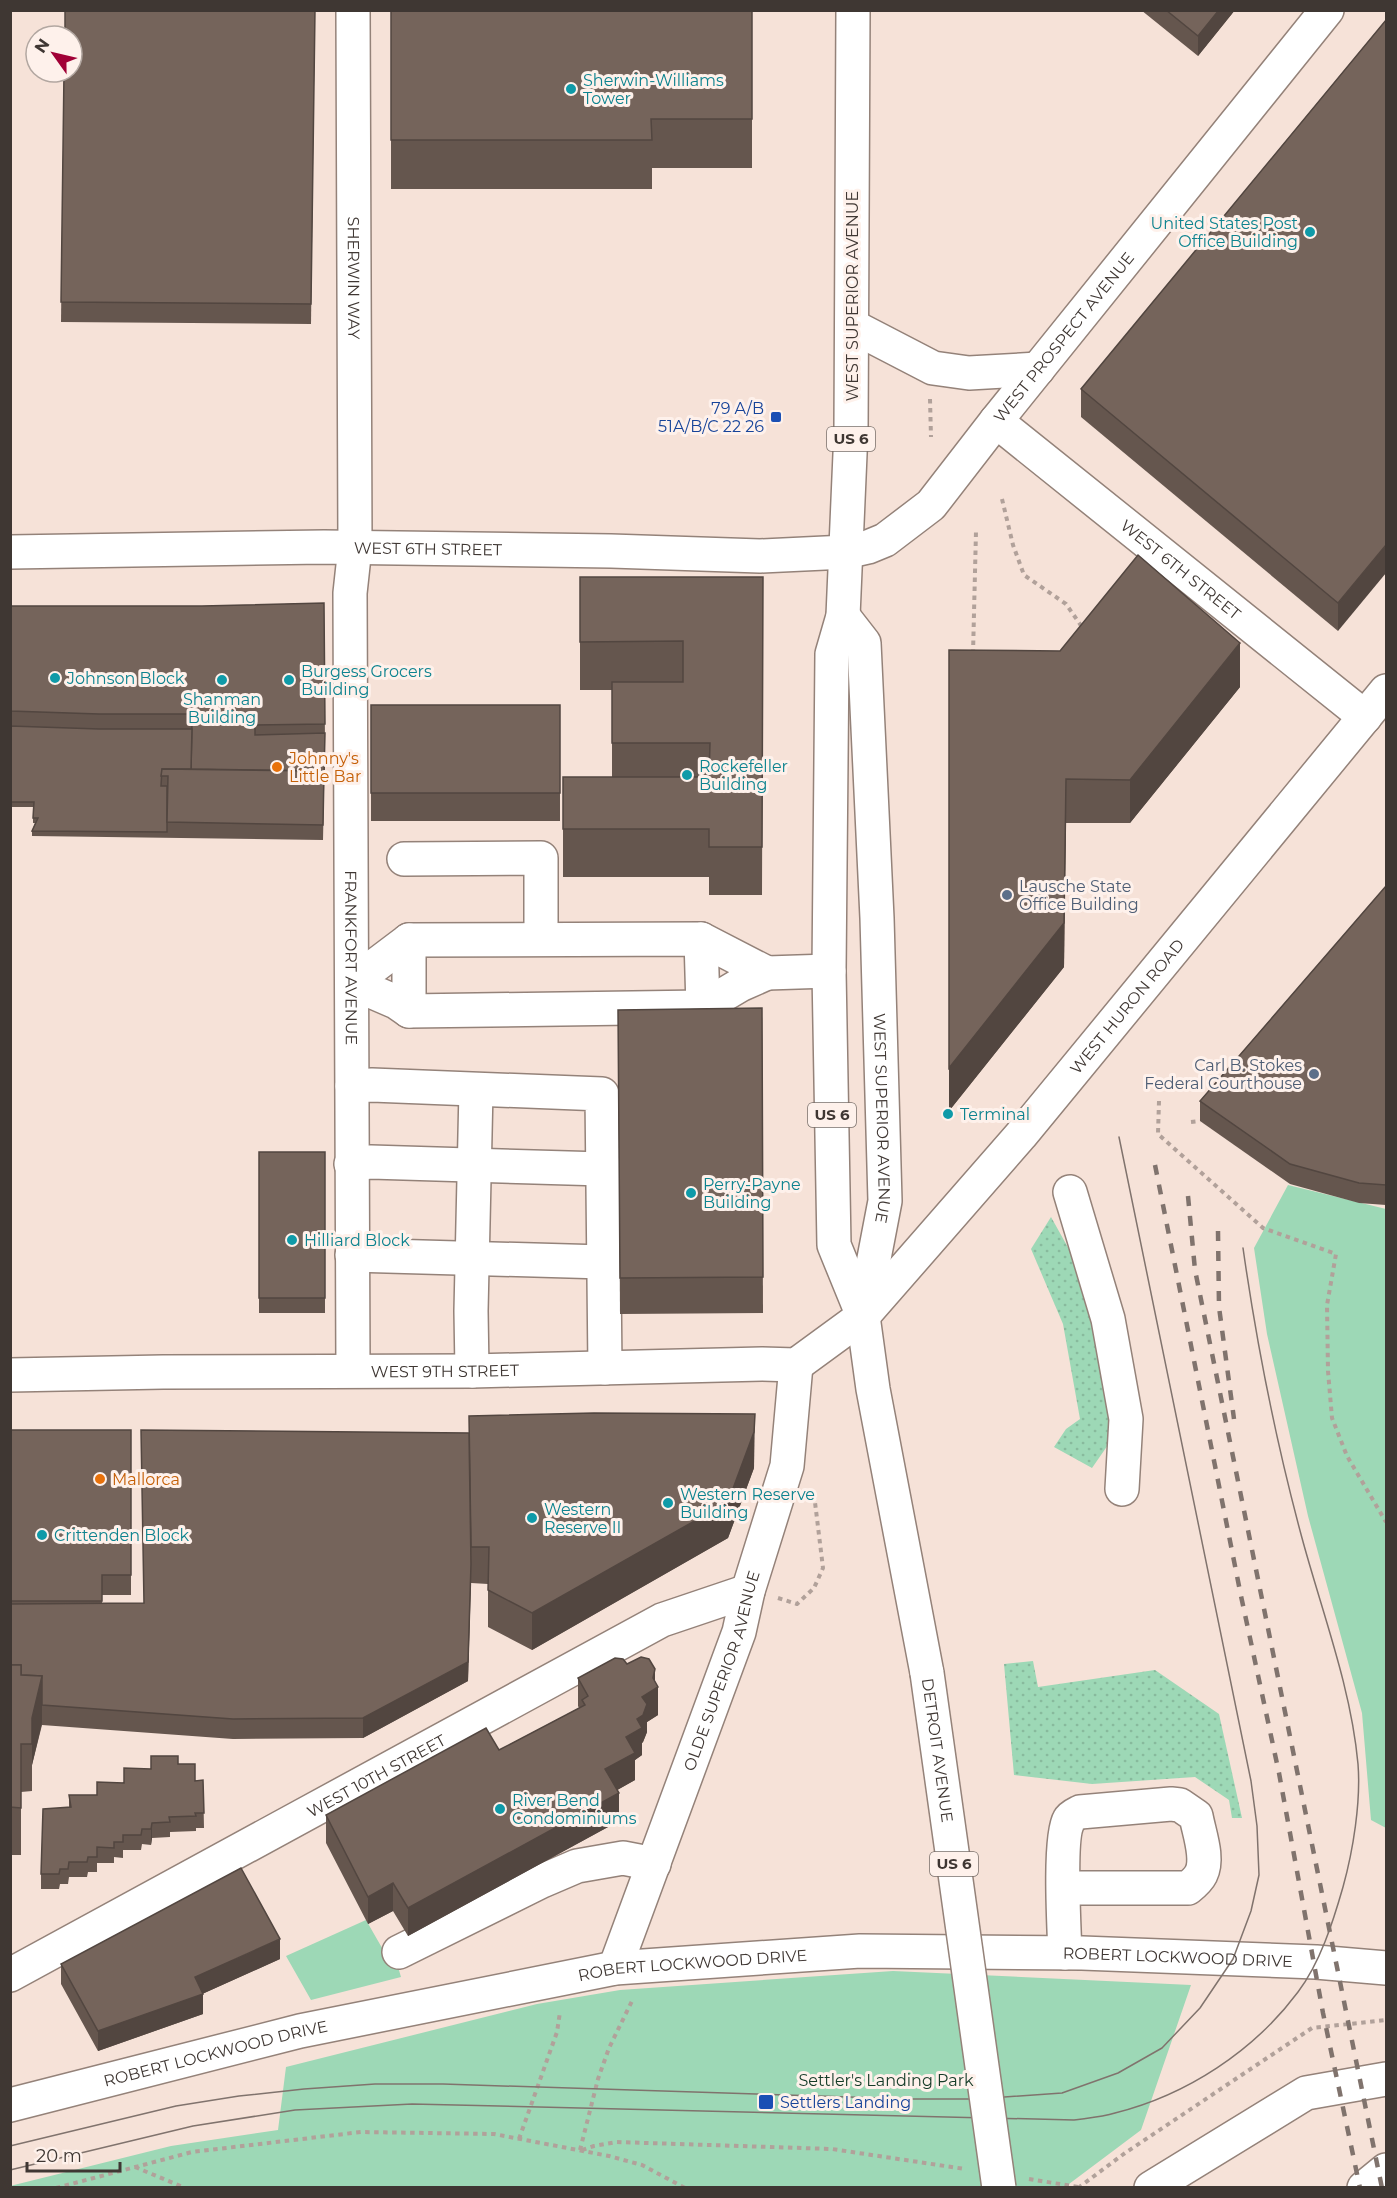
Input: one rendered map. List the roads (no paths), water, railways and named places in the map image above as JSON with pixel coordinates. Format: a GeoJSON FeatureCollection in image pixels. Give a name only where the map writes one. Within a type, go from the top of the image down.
{"type":"FeatureCollection","features":[{"type":"Feature","properties":{"kind":"street","name":"SHERWIN WAY"},"geometry":{"type":"LineString","coordinates":[[353,10],[355,547]]}},
{"type":"Feature","properties":{"kind":"street","name":"WEST SUPERIOR AVENUE"},"geometry":{"type":"LineString","coordinates":[[853,10],[851,431],[843,616],[832,654],[829,971],[834,1245],[863,1316]]}},
{"type":"Feature","properties":{"kind":"street","name":"WEST PROSPECT AVENUE"},"geometry":{"type":"LineString","coordinates":[[846,552],[885,540],[931,505],[1327,10]]}},
{"type":"Feature","properties":{"kind":"street"},"geometry":{"type":"LineString","coordinates":[[852,326],[933,368],[969,373],[1038,369]]}},
{"type":"Feature","properties":{"kind":"street","name":"WEST 6TH STREET"},"geometry":{"type":"LineString","coordinates":[[996,421],[1365,717]]}},
{"type":"Feature","properties":{"kind":"street","name":"WEST 6TH STREET"},"geometry":{"type":"LineString","coordinates":[[10,552],[355,547],[760,556],[846,552]]}},
{"type":"Feature","properties":{"kind":"street","name":"FRANKFORT AVENUE"},"geometry":{"type":"LineString","coordinates":[[353,1370],[351,593],[355,547]]}},
{"type":"Feature","properties":{"kind":"street","name":"WEST SUPERIOR AVENUE"},"geometry":{"type":"LineString","coordinates":[[843,616],[864,643],[877,918],[885,1201],[863,1316]]}},
{"type":"Feature","properties":{"kind":"street","name":"WEST HURON ROAD"},"geometry":{"type":"LineString","coordinates":[[863,1316],[1021,1135],[1386,692]]}},
{"type":"Feature","properties":{"kind":"street"},"geometry":{"type":"LineString","coordinates":[[404,859],[541,858],[541,939]]}},
{"type":"Feature","properties":{"kind":"street"},"geometry":{"type":"LineString","coordinates":[[409,939],[409,1011]]}},
{"type":"Feature","properties":{"kind":"street"},"geometry":{"type":"LineString","coordinates":[[767,973],[701,939],[409,939],[352,982],[396,1002],[409,1011],[703,1007],[740,985],[767,973],[829,971]]}},
{"type":"Feature","properties":{"kind":"street"},"geometry":{"type":"LineString","coordinates":[[701,939],[703,1007]]}},
{"type":"Feature","properties":{"kind":"street"},"geometry":{"type":"LineString","coordinates":[[352,1086],[602,1094],[604,1368]]}},
{"type":"Feature","properties":{"kind":"street"},"geometry":{"type":"LineString","coordinates":[[472,1371],[476,1090]]}},
{"type":"Feature","properties":{"kind":"street"},"geometry":{"type":"LineString","coordinates":[[351,1164],[371,1162],[603,1169]]}},
{"type":"Feature","properties":{"kind":"street"},"geometry":{"type":"LineString","coordinates":[[1070,1192],[1108,1319],[1126,1419],[1122,1489]]}},
{"type":"Feature","properties":{"kind":"street"},"geometry":{"type":"LineString","coordinates":[[352,1255],[604,1262]]}},
{"type":"Feature","properties":{"kind":"street"},"geometry":{"type":"LineString","coordinates":[[796,1365],[863,1316]]}},
{"type":"Feature","properties":{"kind":"street","name":"DETROIT AVENUE"},"geometry":{"type":"LineString","coordinates":[[863,1316],[873,1389],[927,1673],[1011,2183]]}},
{"type":"Feature","properties":{"kind":"street","name":"WEST 9TH STREET"},"geometry":{"type":"LineString","coordinates":[[10,1376],[796,1365]]}},
{"type":"Feature","properties":{"kind":"street","name":"OLDE SUPERIOR AVENUE"},"geometry":{"type":"LineString","coordinates":[[615,1968],[739,1632],[748,1591],[787,1466],[796,1365]]}},
{"type":"Feature","properties":{"kind":"street","name":"WEST 10TH STREET"},"geometry":{"type":"LineString","coordinates":[[10,1975],[662,1620],[748,1591]]}},
{"type":"Feature","properties":{"kind":"street"},"geometry":{"type":"LineString","coordinates":[[399,1952],[577,1866],[623,1858],[654,1864]]}},
{"type":"Feature","properties":{"kind":"street"},"geometry":{"type":"LineString","coordinates":[[1064,1888],[1065,1953]]}},
{"type":"Feature","properties":{"kind":"street","name":"ROBERT LOCKWOOD DRIVE"},"geometry":{"type":"LineString","coordinates":[[10,2104],[300,2031],[615,1968],[860,1951],[1065,1953],[1316,1962],[1386,1968]]}},
{"type":"Feature","properties":{"kind":"street"},"geometry":{"type":"LineString","coordinates":[[1151,2187],[1306,2093],[1386,2079]]}},
{"type":"Feature","properties":{"kind":"street"},"geometry":{"type":"LineString","coordinates":[[1364,2187],[1386,2170]]}},
{"type":"Feature","properties":{"kind":"tram line"},"geometry":{"type":"LineString","coordinates":[[10,2146],[176,2106],[239,2096],[375,2084],[443,2084],[912,2099],[977,2099],[1062,2093],[1118,2073],[1162,2048],[1200,2008],[1233,1959],[1251,1911],[1259,1875],[1257,1826],[1251,1781],[1119,1137]]}},
{"type":"Feature","properties":{"kind":"tram line"},"geometry":{"type":"LineString","coordinates":[[10,2170],[193,2126],[295,2110],[412,2104],[1074,2120],[1110,2114],[1168,2095],[1217,2068],[1240,2051],[1261,2033],[1298,1992],[1306,1981],[1325,1942],[1350,1858],[1359,1779],[1349,1707],[1302,1538],[1276,1430],[1254,1321],[1243,1248]]}},
{"type":"Feature","properties":{"kind":"railway"},"geometry":{"type":"LineString","coordinates":[[1155,1165],[1241,1596],[1279,1773],[1323,2013],[1360,2188]]}},
{"type":"Feature","properties":{"kind":"railway"},"geometry":{"type":"LineString","coordinates":[[1188,1196],[1195,1270],[1382,2188]]}},
{"type":"Feature","properties":{"kind":"railway"},"geometry":{"type":"LineString","coordinates":[[1218,1231],[1219,1307],[1234,1419]]}},
{"type":"Feature","properties":{"kind":"place","name":"Sherwin-Williams Tower"},"geometry":{"type":"Point","coordinates":[571,89]}},
{"type":"Feature","properties":{"kind":"place","name":"United States Post Office Building"},"geometry":{"type":"Point","coordinates":[1310,232]}},
{"type":"Feature","properties":{"kind":"place","name":"79 A/B 51A/B/C 22 26"},"geometry":{"type":"Point","coordinates":[776,417]}},
{"type":"Feature","properties":{"kind":"place","name":"Johnson Block"},"geometry":{"type":"Point","coordinates":[55,678]}},
{"type":"Feature","properties":{"kind":"place","name":"Shanman Building"},"geometry":{"type":"Point","coordinates":[222,680]}},
{"type":"Feature","properties":{"kind":"place","name":"Burgess Grocers Building"},"geometry":{"type":"Point","coordinates":[289,680]}},
{"type":"Feature","properties":{"kind":"place","name":"Johnny's Little Bar"},"geometry":{"type":"Point","coordinates":[277,767]}},
{"type":"Feature","properties":{"kind":"place","name":"Rockefeller Building"},"geometry":{"type":"Point","coordinates":[687,775]}},
{"type":"Feature","properties":{"kind":"place","name":"Lausche State Office Building"},"geometry":{"type":"Point","coordinates":[1007,895]}},
{"type":"Feature","properties":{"kind":"place","name":"Carl B. Stokes Federal Courthouse"},"geometry":{"type":"Point","coordinates":[1314,1074]}},
{"type":"Feature","properties":{"kind":"place","name":"Terminal"},"geometry":{"type":"Point","coordinates":[948,1114]}},
{"type":"Feature","properties":{"kind":"place","name":"Perry-Payne Building"},"geometry":{"type":"Point","coordinates":[691,1193]}},
{"type":"Feature","properties":{"kind":"place","name":"Hilliard Block"},"geometry":{"type":"Point","coordinates":[292,1240]}},
{"type":"Feature","properties":{"kind":"place","name":"Mallorca"},"geometry":{"type":"Point","coordinates":[100,1479]}},
{"type":"Feature","properties":{"kind":"place","name":"Western Reserve Building"},"geometry":{"type":"Point","coordinates":[668,1503]}},
{"type":"Feature","properties":{"kind":"place","name":"Western Reserve II"},"geometry":{"type":"Point","coordinates":[532,1518]}},
{"type":"Feature","properties":{"kind":"place","name":"Crittenden Block"},"geometry":{"type":"Point","coordinates":[42,1535]}},
{"type":"Feature","properties":{"kind":"place","name":"River Bend Condominiums"},"geometry":{"type":"Point","coordinates":[500,1809]}},
{"type":"Feature","properties":{"kind":"place","name":"Settlers Landing"},"geometry":{"type":"Point","coordinates":[766,2102]}},
{"type":"Feature","properties":{"kind":"park label","name":"Settler's Landing Park"},"geometry":{"type":"Point","coordinates":[886,2080]}}]}
